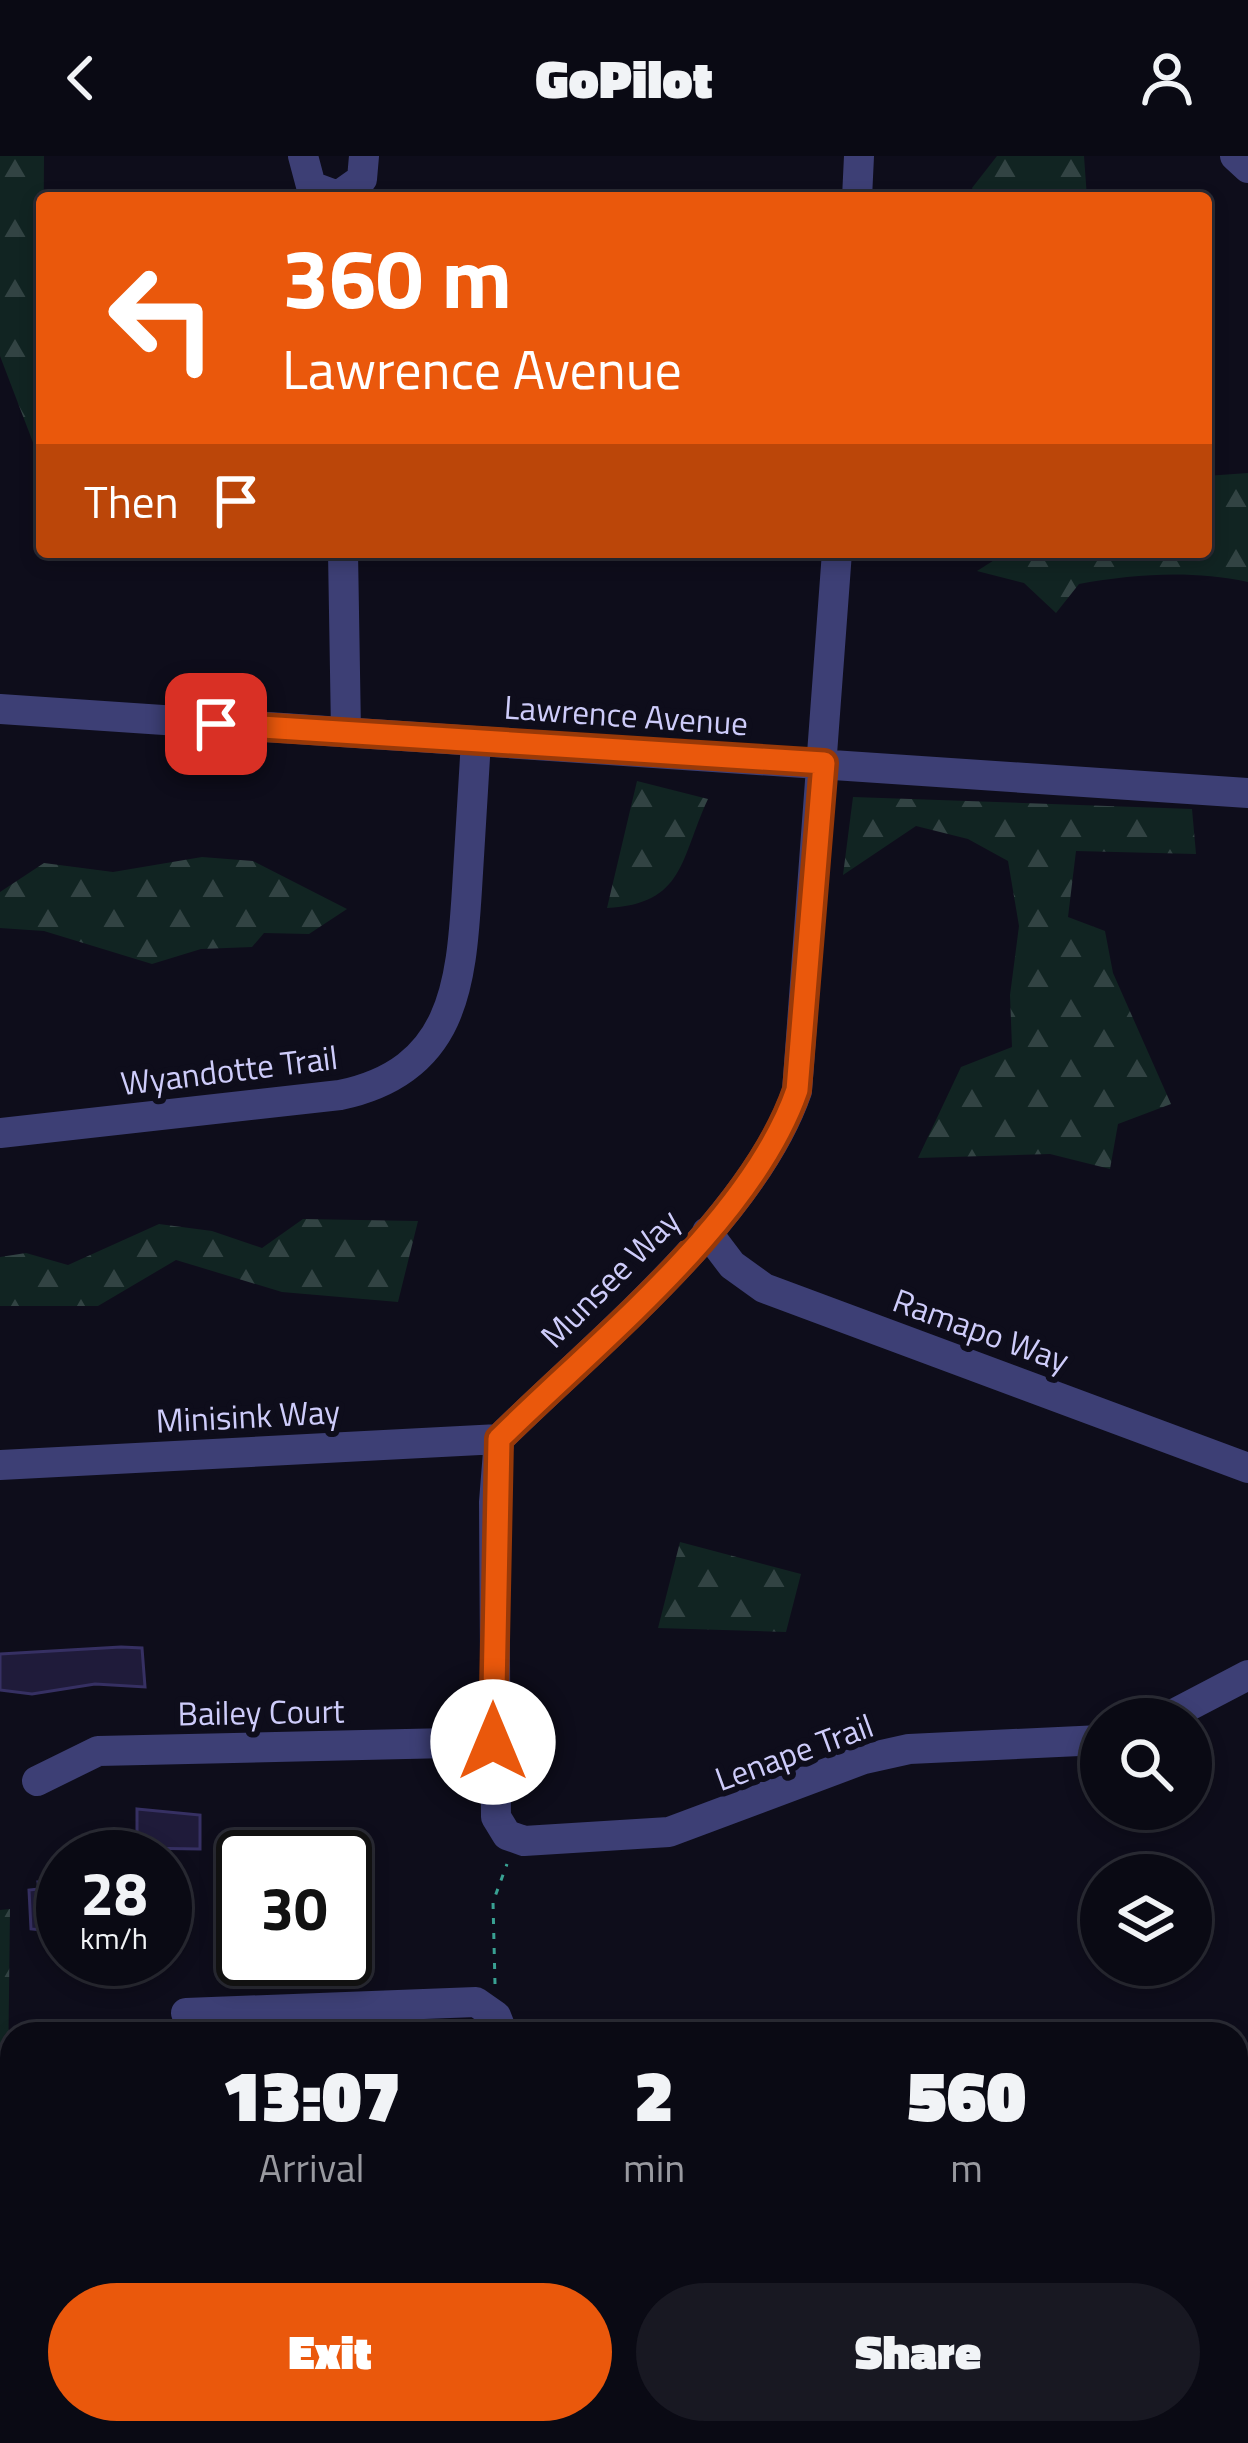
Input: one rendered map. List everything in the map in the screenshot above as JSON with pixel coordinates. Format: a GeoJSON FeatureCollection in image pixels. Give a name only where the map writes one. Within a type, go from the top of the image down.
{"type":"FeatureCollection","features":[{"type":"Feature","properties":{"kind":"street"},"geometry":{"type":"LineString","coordinates":[[303,156],[310,186],[325,192]]}},
{"type":"Feature","properties":{"kind":"street"},"geometry":{"type":"LineString","coordinates":[[345,192],[362,179],[364,156]]}},
{"type":"Feature","properties":{"kind":"street"},"geometry":{"type":"LineString","coordinates":[[857,192],[859,156]]}},
{"type":"Feature","properties":{"kind":"street"},"geometry":{"type":"LineString","coordinates":[[1235,156],[1248,168]]}},
{"type":"Feature","properties":{"kind":"street"},"geometry":{"type":"LineString","coordinates":[[343,558],[346,733]]}},
{"type":"Feature","properties":{"kind":"street","name":"Munsee Way"},"geometry":{"type":"LineString","coordinates":[[499,1439],[707,1232],[760,1170],[783,1131],[797,1090],[836,558]]}},
{"type":"Feature","properties":{"kind":"street","name":"Lawrence Avenue"},"geometry":{"type":"LineString","coordinates":[[0,709],[1248,793]]}},
{"type":"Feature","properties":{"kind":"street","name":"Wyandotte Trail"},"geometry":{"type":"LineString","coordinates":[[0,1133],[340,1095],[384,1081],[410,1064],[441,1029],[462,975],[476,741]]}},
{"type":"Feature","properties":{"kind":"street","name":"Ramapo Way"},"geometry":{"type":"LineString","coordinates":[[707,1232],[732,1264],[764,1288],[1248,1468]]}},
{"type":"Feature","properties":{"kind":"street"},"geometry":{"type":"LineString","coordinates":[[499,1439],[496,1817],[515,1838]]}},
{"type":"Feature","properties":{"kind":"street","name":"Minisink Way"},"geometry":{"type":"LineString","coordinates":[[0,1465],[499,1439]]}},
{"type":"Feature","properties":{"kind":"street"},"geometry":{"type":"LineString","coordinates":[[1205,1698],[1248,1676]]}},
{"type":"Feature","properties":{"kind":"street","name":"Lenape Trail"},"geometry":{"type":"LineString","coordinates":[[515,1838],[669,1832],[864,1760],[909,1749],[1080,1741]]}},
{"type":"Feature","properties":{"kind":"street","name":"Bailey Court"},"geometry":{"type":"LineString","coordinates":[[37,1781],[98,1751],[493,1742]]}},
{"type":"Feature","properties":{"kind":"street"},"geometry":{"type":"LineString","coordinates":[[186,2013],[476,2002],[497,2022]]}},
{"type":"Feature","properties":{"kind":"path"},"geometry":{"type":"LineString","coordinates":[[500,2022],[493,1902],[515,1838]]}},
{"type":"Feature","properties":{"kind":"green space"},"geometry":{"type":"Polygon","coordinates":[[[0,156],[44,156],[44,192],[36,192],[36,450],[0,356],[0,156]]]}},
{"type":"Feature","properties":{"kind":"green space"},"geometry":{"type":"Polygon","coordinates":[[[997,156],[1084,156],[1087,192],[974,192],[972,188],[997,156]]]}},
{"type":"Feature","properties":{"kind":"green space"},"geometry":{"type":"Polygon","coordinates":[[[1248,473],[1248,582],[1184,575],[1079,584],[1056,613],[1024,583],[977,571],[998,558],[1212,558],[1212,476],[1248,473]]]}},
{"type":"Feature","properties":{"kind":"green space"},"geometry":{"type":"Polygon","coordinates":[[[637,781],[708,799],[684,859],[666,888],[633,905],[607,908],[637,781]]]}},
{"type":"Feature","properties":{"kind":"green space"},"geometry":{"type":"Polygon","coordinates":[[[853,797],[1192,809],[1196,854],[1076,851],[1068,917],[1105,931],[1113,973],[1171,1104],[1118,1124],[1110,1169],[1050,1154],[918,1158],[961,1067],[1012,1047],[1010,995],[1019,926],[1008,861],[968,839],[916,826],[843,875],[853,797]]]}},
{"type":"Feature","properties":{"kind":"green space"},"geometry":{"type":"Polygon","coordinates":[[[202,857],[253,861],[347,909],[309,934],[264,933],[252,947],[201,949],[152,964],[44,931],[0,928],[0,892],[44,863],[113,872],[202,857]]]}},
{"type":"Feature","properties":{"kind":"green space"},"geometry":{"type":"Polygon","coordinates":[[[303,1219],[418,1221],[398,1302],[282,1292],[176,1260],[98,1306],[0,1306],[0,1257],[26,1253],[68,1265],[159,1224],[212,1231],[262,1248],[303,1219]]]}},
{"type":"Feature","properties":{"kind":"green space"},"geometry":{"type":"Polygon","coordinates":[[[680,1542],[801,1574],[786,1632],[658,1628],[680,1542]]]}},
{"type":"Feature","properties":{"kind":"green space"},"geometry":{"type":"Polygon","coordinates":[[[10,1909],[9,2022],[0,2022],[0,1910],[10,1909]]]}},
{"type":"Feature","properties":{"kind":"building"},"geometry":{"type":"Polygon","coordinates":[[[142,1648],[145,1687],[95,1684],[32,1694],[0,1690],[0,1654],[142,1648]]]}},
{"type":"Feature","properties":{"kind":"building"},"geometry":{"type":"Polygon","coordinates":[[[137,1809],[200,1815],[200,1849],[192,1849],[192,1830],[137,1830],[137,1809]]]}},
{"type":"Feature","properties":{"kind":"building"},"geometry":{"type":"Polygon","coordinates":[[[36,1889],[36,1929],[31,1929],[29,1890],[36,1889]]]}},
{"type":"Feature","properties":{"kind":"route"},"geometry":{"type":"LineString","coordinates":[[216,724],[824,763],[797,1090],[783,1131],[760,1170],[707,1232],[499,1439],[494,1502],[493,1742]]}}]}
